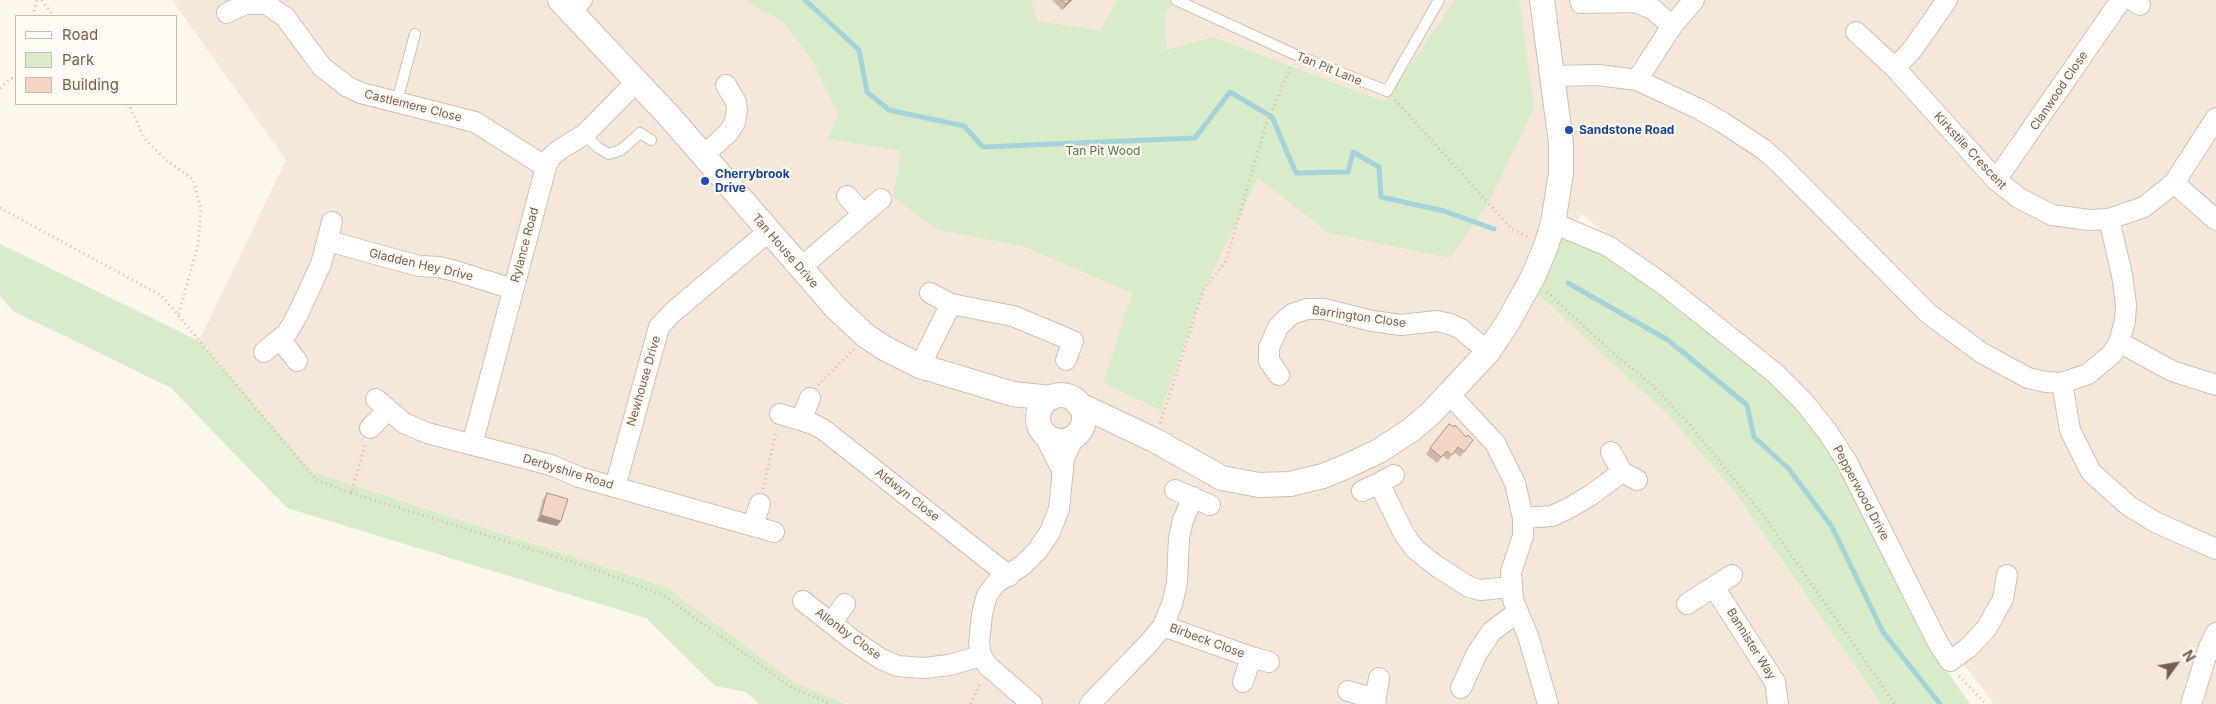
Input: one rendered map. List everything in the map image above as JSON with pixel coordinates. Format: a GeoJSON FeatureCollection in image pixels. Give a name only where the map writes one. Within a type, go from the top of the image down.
{"type":"FeatureCollection","features":[{"type":"Feature","properties":{"kind":"street"},"geometry":{"type":"LineString","coordinates":[[1114,421],[1061,441],[1054,440],[1041,429],[1039,412],[1046,401],[1051,398],[1066,396],[1078,404],[1114,421],[1154,440],[1222,478],[1260,485],[1290,484],[1323,476],[1379,451],[1411,430],[1450,395],[1488,352],[1508,322],[1532,277],[1546,246],[1553,223],[1561,173],[1561,143],[1542,0]]}},
{"type":"Feature","properties":{"kind":"street"},"geometry":{"type":"LineString","coordinates":[[1580,0],[1581,3],[1636,2],[1654,10],[1672,26]]}},
{"type":"Feature","properties":{"kind":"street"},"geometry":{"type":"LineString","coordinates":[[1637,80],[1672,26],[1694,0]]}},
{"type":"Feature","properties":{"kind":"street"},"geometry":{"type":"LineString","coordinates":[[1895,68],[1912,50],[1948,0]]}},
{"type":"Feature","properties":{"kind":"street","name":"Clanwood Close"},"geometry":{"type":"LineString","coordinates":[[1996,180],[2120,0]]}},
{"type":"Feature","properties":{"kind":"street","name":"Castlemere Close"},"geometry":{"type":"LineString","coordinates":[[228,14],[245,2],[266,4],[280,13],[322,68],[348,88],[361,94],[397,101],[475,122],[546,167]]}},
{"type":"Feature","properties":{"kind":"street","name":"Tan House Drive"},"geometry":{"type":"LineString","coordinates":[[571,4],[636,82],[704,155],[768,232],[836,308],[866,336],[886,349],[920,366],[1014,394],[1051,398]]}},
{"type":"Feature","properties":{"kind":"street","name":"Kirkstile Crescent"},"geometry":{"type":"LineString","coordinates":[[1856,32],[1895,68],[1996,180],[2019,198],[2052,215],[2089,220],[2109,219],[2144,207],[2174,183],[2216,118]]}},
{"type":"Feature","properties":{"kind":"street"},"geometry":{"type":"LineString","coordinates":[[1552,76],[1598,75],[1637,80],[1699,108],[1764,149],[1929,314],[1954,334],[2013,372],[2037,380],[2062,383],[2088,374],[2102,365],[2112,354],[2119,342],[2125,321],[2126,305],[2122,275],[2109,219]]}},
{"type":"Feature","properties":{"kind":"street","name":"Rylance Road"},"geometry":{"type":"LineString","coordinates":[[472,445],[550,158],[558,150],[585,134],[636,82]]}},
{"type":"Feature","properties":{"kind":"street"},"geometry":{"type":"LineString","coordinates":[[704,155],[729,132],[746,110],[736,102],[726,85]]}},
{"type":"Feature","properties":{"kind":"street"},"geometry":{"type":"LineString","coordinates":[[2174,183],[2216,220]]}},
{"type":"Feature","properties":{"kind":"street"},"geometry":{"type":"LineString","coordinates":[[847,196],[863,214]]}},
{"type":"Feature","properties":{"kind":"street"},"geometry":{"type":"LineString","coordinates":[[800,268],[881,199]]}},
{"type":"Feature","properties":{"kind":"street","name":"Pepperwood Drive"},"geometry":{"type":"LineString","coordinates":[[1553,223],[1616,252],[1663,284],[1775,373],[1803,401],[1828,432],[1877,503],[1938,643],[1955,668]]}},
{"type":"Feature","properties":{"kind":"street","name":"Gladden Hey Drive"},"geometry":{"type":"LineString","coordinates":[[264,352],[287,333],[308,294],[330,232],[419,266],[439,267],[514,289]]}},
{"type":"Feature","properties":{"kind":"street","name":"Newhouse Drive"},"geometry":{"type":"LineString","coordinates":[[616,487],[659,327],[673,312],[768,232]]}},
{"type":"Feature","properties":{"kind":"street"},"geometry":{"type":"LineString","coordinates":[[930,293],[951,304],[1013,316],[1073,341],[1066,360]]}},
{"type":"Feature","properties":{"kind":"street"},"geometry":{"type":"LineString","coordinates":[[920,366],[951,304]]}},
{"type":"Feature","properties":{"kind":"street","name":"Barrington Close"},"geometry":{"type":"LineString","coordinates":[[1279,375],[1269,361],[1269,348],[1278,327],[1292,314],[1307,309],[1324,309],[1372,321],[1401,325],[1437,321],[1450,324],[1461,329],[1488,352]]}},
{"type":"Feature","properties":{"kind":"street"},"geometry":{"type":"LineString","coordinates":[[280,339],[296,361]]}},
{"type":"Feature","properties":{"kind":"street"},"geometry":{"type":"LineString","coordinates":[[2119,342],[2172,371],[2216,385]]}},
{"type":"Feature","properties":{"kind":"street"},"geometry":{"type":"LineString","coordinates":[[2062,383],[2070,430],[2091,472],[2129,506],[2155,522],[2216,549]]}},
{"type":"Feature","properties":{"kind":"street"},"geometry":{"type":"LineString","coordinates":[[1014,394],[1041,429],[1062,472]]}},
{"type":"Feature","properties":{"kind":"street"},"geometry":{"type":"LineString","coordinates":[[1450,395],[1484,431],[1506,460],[1515,483],[1523,518],[1523,536],[1511,572],[1511,587],[1513,600],[1528,636],[1548,704]]}},
{"type":"Feature","properties":{"kind":"street"},"geometry":{"type":"LineString","coordinates":[[801,420],[810,398]]}},
{"type":"Feature","properties":{"kind":"street"},"geometry":{"type":"LineString","coordinates":[[1032,704],[985,661],[980,634],[982,614],[987,595],[996,583],[1009,576],[1037,551],[1050,532],[1059,509],[1064,458],[1084,418],[1078,404]]}},
{"type":"Feature","properties":{"kind":"street","name":"Derbyshire Road"},"geometry":{"type":"LineString","coordinates":[[370,428],[382,405],[404,423],[427,433],[551,465],[579,477],[774,532]]}},
{"type":"Feature","properties":{"kind":"street","name":"Aldwyn Close"},"geometry":{"type":"LineString","coordinates":[[780,414],[801,420],[824,430],[1009,576]]}},
{"type":"Feature","properties":{"kind":"street"},"geometry":{"type":"LineString","coordinates":[[1523,518],[1552,516],[1630,476],[1611,452]]}},
{"type":"Feature","properties":{"kind":"street"},"geometry":{"type":"LineString","coordinates":[[1378,483],[1404,534],[1415,549],[1435,565],[1480,590],[1511,587]]}},
{"type":"Feature","properties":{"kind":"street"},"geometry":{"type":"LineString","coordinates":[[1090,704],[1163,626],[1178,582],[1179,538],[1183,520],[1193,497]]}},
{"type":"Feature","properties":{"kind":"street"},"geometry":{"type":"LineString","coordinates":[[753,526],[760,504]]}},
{"type":"Feature","properties":{"kind":"street"},"geometry":{"type":"LineString","coordinates":[[1687,604],[1732,575]]}},
{"type":"Feature","properties":{"kind":"street"},"geometry":{"type":"LineString","coordinates":[[1955,668],[1996,615],[2011,603],[2007,575]]}},
{"type":"Feature","properties":{"kind":"street","name":"Bannister Way"},"geometry":{"type":"LineString","coordinates":[[1714,587],[1775,682],[1778,704]]}},
{"type":"Feature","properties":{"kind":"street","name":"Allonby Close"},"geometry":{"type":"LineString","coordinates":[[803,601],[882,659],[897,666],[924,668],[985,661]]}},
{"type":"Feature","properties":{"kind":"street"},"geometry":{"type":"LineString","coordinates":[[831,623],[845,604]]}},
{"type":"Feature","properties":{"kind":"street"},"geometry":{"type":"LineString","coordinates":[[1461,688],[1477,653],[1492,631],[1518,612]]}},
{"type":"Feature","properties":{"kind":"street","name":"Birbeck Close"},"geometry":{"type":"LineString","coordinates":[[1163,626],[1260,660],[1243,682]]}},
{"type":"Feature","properties":{"kind":"street"},"geometry":{"type":"LineString","coordinates":[[2191,704],[2209,647],[2216,633]]}},
{"type":"Feature","properties":{"kind":"street"},"geometry":{"type":"LineString","coordinates":[[1348,691],[1375,701],[1380,678]]}},
{"type":"Feature","properties":{"kind":"lane","name":"Tan Pit Lane"},"geometry":{"type":"LineString","coordinates":[[1176,0],[1296,55],[1387,91]]}},
{"type":"Feature","properties":{"kind":"lane"},"geometry":{"type":"LineString","coordinates":[[1387,91],[1439,0]]}},
{"type":"Feature","properties":{"kind":"lane"},"geometry":{"type":"LineString","coordinates":[[397,101],[415,34]]}},
{"type":"Feature","properties":{"kind":"lane"},"geometry":{"type":"LineString","coordinates":[[585,134],[597,147],[609,154],[621,150],[640,133],[651,140]]}},
{"type":"Feature","properties":{"kind":"path"},"geometry":{"type":"LineString","coordinates":[[33,15],[37,0]]}},
{"type":"Feature","properties":{"kind":"path"},"geometry":{"type":"LineString","coordinates":[[42,0],[52,15]]}},
{"type":"Feature","properties":{"kind":"path"},"geometry":{"type":"LineString","coordinates":[[1154,440],[1204,289],[1226,261],[1266,124],[1296,55]]}},
{"type":"Feature","properties":{"kind":"path"},"geometry":{"type":"LineString","coordinates":[[0,88],[15,75]]}},
{"type":"Feature","properties":{"kind":"path"},"geometry":{"type":"LineString","coordinates":[[1387,91],[1512,229],[1546,246]]}},
{"type":"Feature","properties":{"kind":"path"},"geometry":{"type":"LineString","coordinates":[[127,105],[144,138],[167,161],[193,179],[201,210],[198,245],[178,316]]}},
{"type":"Feature","properties":{"kind":"path"},"geometry":{"type":"LineString","coordinates":[[0,208],[162,296],[316,480],[585,566],[663,595],[791,687],[830,704]]}},
{"type":"Feature","properties":{"kind":"path"},"geometry":{"type":"LineString","coordinates":[[1532,277],[1612,352],[1652,385],[1689,424],[1764,516],[1895,704]]}},
{"type":"Feature","properties":{"kind":"path"},"geometry":{"type":"LineString","coordinates":[[810,398],[812,391],[866,336]]}},
{"type":"Feature","properties":{"kind":"path"},"geometry":{"type":"LineString","coordinates":[[760,504],[780,414]]}},
{"type":"Feature","properties":{"kind":"path"},"geometry":{"type":"LineString","coordinates":[[352,492],[370,428]]}},
{"type":"Feature","properties":{"kind":"path"},"geometry":{"type":"LineString","coordinates":[[971,704],[985,661]]}},
{"type":"Feature","properties":{"kind":"path"},"geometry":{"type":"LineString","coordinates":[[1955,668],[1986,704]]}},
{"type":"Feature","properties":{"kind":"shaded area"},"geometry":{"type":"Polygon","coordinates":[[[172,0],[2216,0],[2216,704],[1994,704],[1940,633],[1848,442],[1815,399],[1748,340],[1581,214],[1564,244],[1667,414],[1734,491],[1881,704],[845,704],[793,681],[666,587],[313,472],[199,341],[286,160],[172,0]]]}},
{"type":"Feature","properties":{"kind":"green space","name":"Tan Pit Wood"},"geometry":{"type":"Polygon","coordinates":[[[743,0],[1031,0],[1038,21],[1101,31],[1117,0],[1179,0],[1165,11],[1166,50],[1213,37],[1385,102],[1455,0],[1519,0],[1534,109],[1487,205],[1450,258],[1329,233],[1258,178],[1204,289],[1161,410],[1103,383],[1132,293],[1023,246],[938,230],[893,197],[901,151],[828,139],[838,114],[813,62],[784,22],[743,0]]]}},
{"type":"Feature","properties":{"kind":"green space"},"geometry":{"type":"Polygon","coordinates":[[[1561,236],[1604,255],[1656,290],[1778,388],[1821,435],[1938,658],[1970,704],[1881,704],[1734,491],[1667,414],[1537,293],[1561,236]]]}},
{"type":"Feature","properties":{"kind":"green space"},"geometry":{"type":"Polygon","coordinates":[[[0,244],[199,341],[313,472],[666,587],[793,681],[845,704],[759,704],[746,692],[715,686],[646,618],[287,508],[171,388],[13,311],[0,296],[0,244]]]}},
{"type":"Feature","properties":{"kind":"building"},"geometry":{"type":"Polygon","coordinates":[[[1061,0],[1070,0],[1066,4],[1061,0]]]}},
{"type":"Feature","properties":{"kind":"building"},"geometry":{"type":"Polygon","coordinates":[[[1449,424],[1454,427],[1455,425],[1466,437],[1468,435],[1473,440],[1464,452],[1458,447],[1452,455],[1447,451],[1441,457],[1430,448],[1449,424]]]}},
{"type":"Feature","properties":{"kind":"building"},"geometry":{"type":"Polygon","coordinates":[[[547,493],[568,499],[561,521],[541,515],[547,493]]]}},
{"type":"Feature","properties":{"kind":"waterway"},"geometry":{"type":"LineString","coordinates":[[805,0],[859,50],[867,92],[889,110],[964,126],[983,147],[1195,138],[1230,92],[1272,117],[1296,173],[1348,172],[1353,152],[1379,167],[1381,197],[1444,211],[1494,229]]}},
{"type":"Feature","properties":{"kind":"waterway"},"geometry":{"type":"LineString","coordinates":[[1568,283],[1668,340],[1747,405],[1754,437],[1789,469],[1832,527],[1883,632],[1940,704]]}},
{"type":"Feature","properties":{"kind":"place","name":"Sandstone Road"},"geometry":{"type":"Point","coordinates":[1569,130]}},
{"type":"Feature","properties":{"kind":"place","name":"Cherrybrook Drive"},"geometry":{"type":"Point","coordinates":[705,181]}}]}
